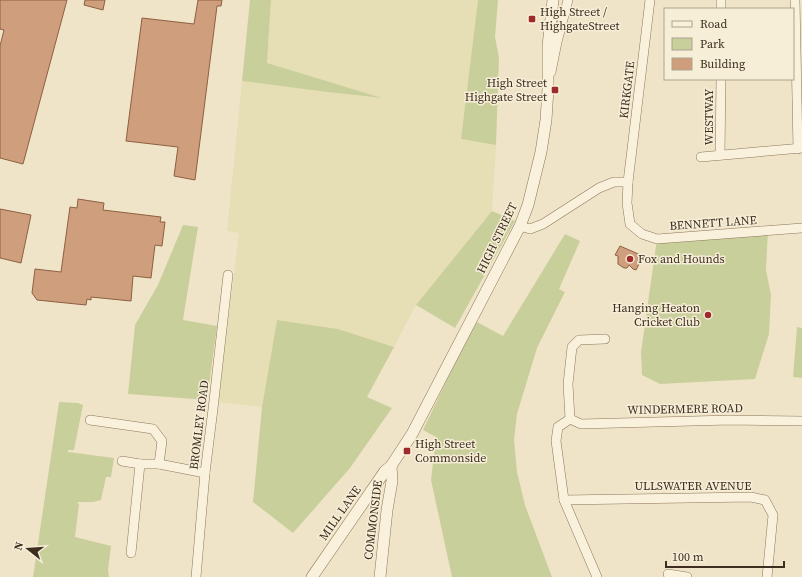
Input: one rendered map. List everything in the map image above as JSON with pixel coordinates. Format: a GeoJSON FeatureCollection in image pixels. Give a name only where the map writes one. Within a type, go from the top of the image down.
{"type":"FeatureCollection","features":[{"type":"Feature","properties":{"kind":"street","name":"HIGH STREET"},"geometry":{"type":"LineString","coordinates":[[391,466],[412,434],[520,226],[528,205],[541,152],[546,120],[548,46],[553,0]]}},
{"type":"Feature","properties":{"kind":"street"},"geometry":{"type":"LineString","coordinates":[[548,89],[557,42],[568,0]]}},
{"type":"Feature","properties":{"kind":"street","name":"KIRKGATE"},"geometry":{"type":"LineString","coordinates":[[630,224],[627,203],[628,182],[650,0]]}},
{"type":"Feature","properties":{"kind":"street"},"geometry":{"type":"LineString","coordinates":[[701,157],[800,148],[795,0]]}},
{"type":"Feature","properties":{"kind":"street","name":"WESTWAY"},"geometry":{"type":"LineString","coordinates":[[720,155],[721,80]]}},
{"type":"Feature","properties":{"kind":"street"},"geometry":{"type":"LineString","coordinates":[[520,226],[530,228],[543,224],[599,188],[614,182],[628,182]]}},
{"type":"Feature","properties":{"kind":"street","name":"BENNETT LANE"},"geometry":{"type":"LineString","coordinates":[[630,224],[642,234],[657,239],[802,228]]}},
{"type":"Feature","properties":{"kind":"street","name":"BROMLEY ROAD"},"geometry":{"type":"LineString","coordinates":[[196,577],[205,473],[228,275]]}},
{"type":"Feature","properties":{"kind":"street"},"geometry":{"type":"LineString","coordinates":[[597,577],[564,500],[556,441],[558,427],[570,419],[568,384],[572,347],[579,340],[605,339]]}},
{"type":"Feature","properties":{"kind":"street"},"geometry":{"type":"LineString","coordinates":[[89,417],[153,429],[162,441],[159,464]]}},
{"type":"Feature","properties":{"kind":"street","name":"WINDERMERE ROAD"},"geometry":{"type":"LineString","coordinates":[[570,419],[582,424],[730,420],[802,421]]}},
{"type":"Feature","properties":{"kind":"street"},"geometry":{"type":"LineString","coordinates":[[122,461],[140,464],[159,464],[205,473]]}},
{"type":"Feature","properties":{"kind":"street"},"geometry":{"type":"LineString","coordinates":[[131,553],[140,464]]}},
{"type":"Feature","properties":{"kind":"street","name":"MILL LANE"},"geometry":{"type":"LineString","coordinates":[[312,577],[385,471],[391,466]]}},
{"type":"Feature","properties":{"kind":"street","name":"COMMONSIDE"},"geometry":{"type":"LineString","coordinates":[[380,577],[387,510],[392,481],[391,466]]}},
{"type":"Feature","properties":{"kind":"street","name":"ULLSWATER AVENUE"},"geometry":{"type":"LineString","coordinates":[[564,500],[751,497],[765,500],[773,515],[767,577]]}},
{"type":"Feature","properties":{"kind":"street"},"geometry":{"type":"LineString","coordinates":[[668,574],[687,577]]}},
{"type":"Feature","properties":{"kind":"shaded area"},"geometry":{"type":"Polygon","coordinates":[[[271,0],[478,0],[461,139],[496,145],[492,211],[416,305],[394,347],[338,329],[277,320],[262,407],[218,402],[239,233],[227,231],[242,81],[379,98],[267,63],[271,0]]]}},
{"type":"Feature","properties":{"kind":"green space"},"geometry":{"type":"Polygon","coordinates":[[[250,0],[271,0],[267,63],[382,98],[242,81],[250,0]]]}},
{"type":"Feature","properties":{"kind":"green space"},"geometry":{"type":"Polygon","coordinates":[[[478,0],[498,0],[495,37],[499,58],[496,145],[461,139],[478,0]]]}},
{"type":"Feature","properties":{"kind":"green space"},"geometry":{"type":"Polygon","coordinates":[[[492,211],[515,221],[455,328],[416,305],[492,211]]]}},
{"type":"Feature","properties":{"kind":"green space"},"geometry":{"type":"Polygon","coordinates":[[[183,225],[198,227],[183,320],[217,326],[207,400],[128,394],[135,325],[158,285],[183,225]]]}},
{"type":"Feature","properties":{"kind":"green space","name":"Hanging Heaton Cricket Club"},"geometry":{"type":"Polygon","coordinates":[[[768,231],[766,270],[771,295],[769,334],[755,379],[660,384],[642,375],[641,352],[657,239],[768,231]]]}},
{"type":"Feature","properties":{"kind":"green space"},"geometry":{"type":"Polygon","coordinates":[[[565,234],[580,241],[559,289],[565,292],[537,348],[517,414],[514,440],[517,472],[525,505],[552,577],[452,577],[431,480],[436,437],[423,430],[475,321],[503,336],[565,234]]]}},
{"type":"Feature","properties":{"kind":"green space"},"geometry":{"type":"Polygon","coordinates":[[[277,320],[338,329],[394,347],[367,397],[392,408],[350,468],[293,533],[253,502],[262,407],[277,320]]]}},
{"type":"Feature","properties":{"kind":"green space"},"geometry":{"type":"Polygon","coordinates":[[[797,327],[802,328],[802,378],[793,377],[797,327]]]}},
{"type":"Feature","properties":{"kind":"green space"},"geometry":{"type":"Polygon","coordinates":[[[59,402],[78,403],[83,405],[74,450],[68,450],[68,452],[114,458],[111,477],[106,477],[101,500],[93,502],[77,502],[79,504],[75,537],[111,546],[108,570],[109,577],[33,577],[59,402]]]}},
{"type":"Feature","properties":{"kind":"building"},"geometry":{"type":"Polygon","coordinates":[[[0,0],[67,0],[23,164],[0,158],[0,46],[4,30],[0,29],[0,0]]]}},
{"type":"Feature","properties":{"kind":"building"},"geometry":{"type":"Polygon","coordinates":[[[85,0],[105,0],[103,10],[84,5],[85,0]]]}},
{"type":"Feature","properties":{"kind":"building"},"geometry":{"type":"Polygon","coordinates":[[[198,0],[222,0],[221,6],[217,6],[195,180],[174,176],[178,147],[126,141],[142,18],[194,24],[198,0]]]}},
{"type":"Feature","properties":{"kind":"building"},"geometry":{"type":"Polygon","coordinates":[[[78,199],[104,203],[103,210],[161,217],[160,222],[165,222],[162,246],[155,245],[151,278],[133,276],[131,301],[91,297],[91,300],[87,299],[86,305],[37,300],[32,293],[35,269],[61,272],[70,207],[77,208],[78,199]]]}},
{"type":"Feature","properties":{"kind":"building"},"geometry":{"type":"Polygon","coordinates":[[[0,209],[31,215],[21,263],[0,258],[0,209]]]}},
{"type":"Feature","properties":{"kind":"building","name":"Fox and Hounds"},"geometry":{"type":"Polygon","coordinates":[[[620,246],[643,256],[636,270],[629,265],[627,268],[624,268],[618,264],[618,256],[615,255],[620,246]]]}},
{"type":"Feature","properties":{"kind":"place","name":"High Street / HighgateStreet"},"geometry":{"type":"Point","coordinates":[532,19]}},
{"type":"Feature","properties":{"kind":"place","name":"High Street Highgate Street"},"geometry":{"type":"Point","coordinates":[555,90]}},
{"type":"Feature","properties":{"kind":"place","name":"Fox and Hounds"},"geometry":{"type":"Point","coordinates":[630,259]}},
{"type":"Feature","properties":{"kind":"place","name":"Hanging Heaton Cricket Club"},"geometry":{"type":"Point","coordinates":[708,315]}},
{"type":"Feature","properties":{"kind":"place","name":"High Street Commonside"},"geometry":{"type":"Point","coordinates":[407,451]}}]}
